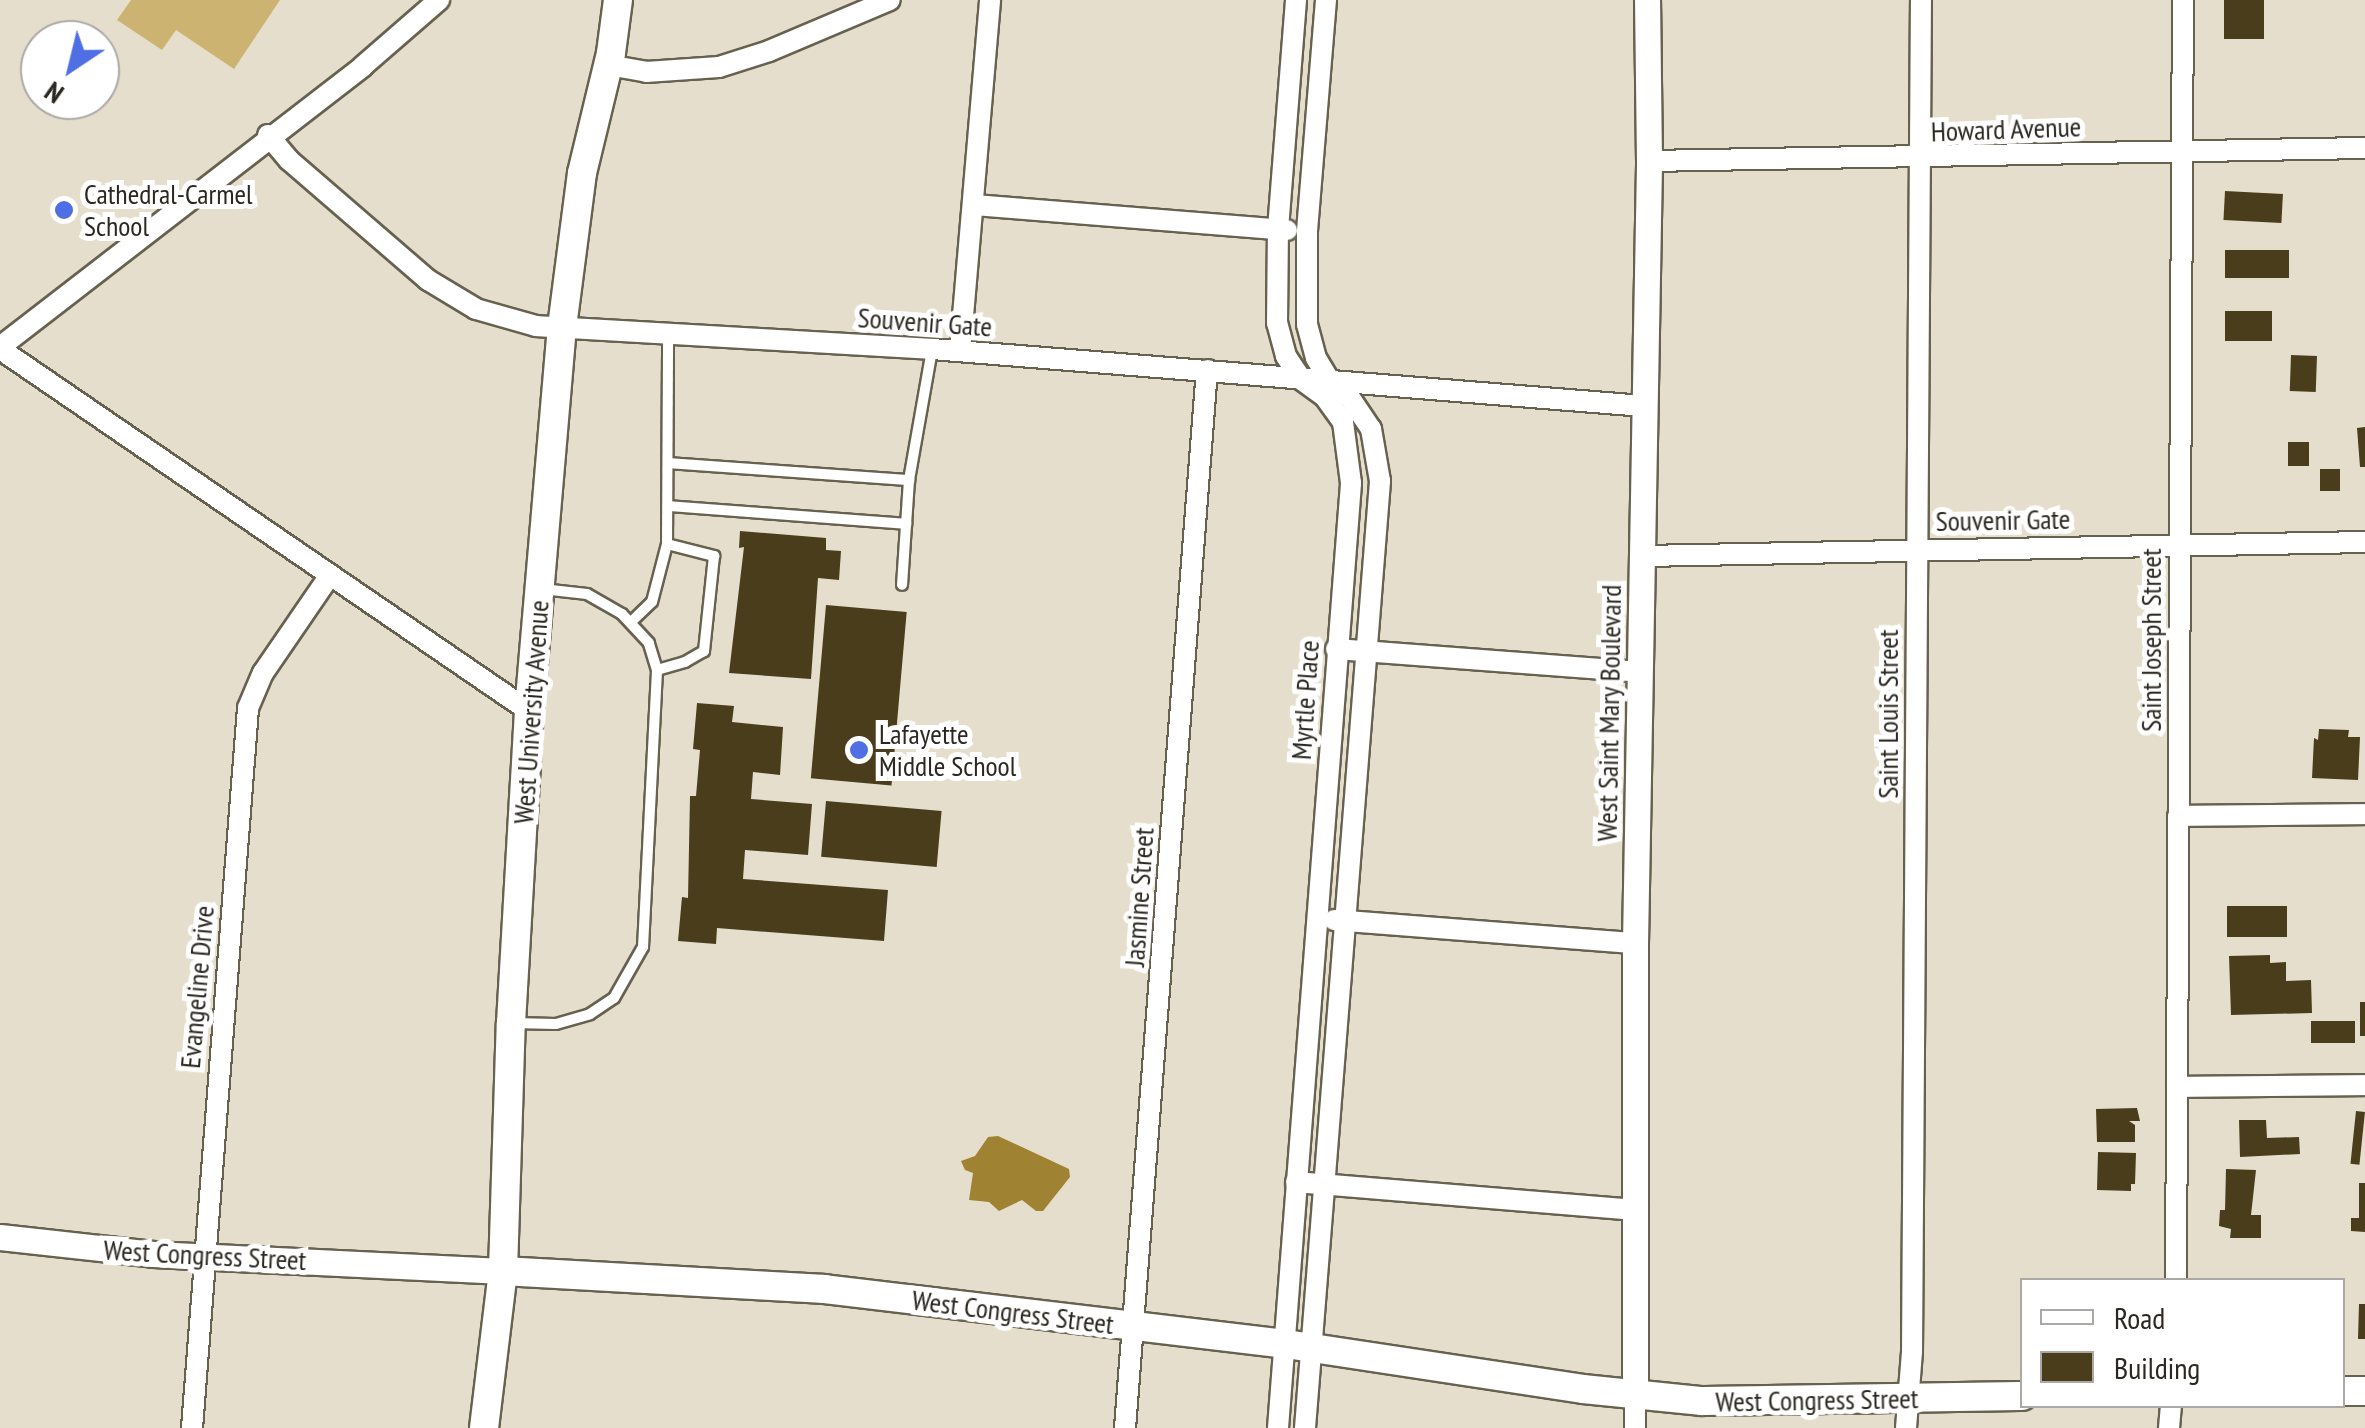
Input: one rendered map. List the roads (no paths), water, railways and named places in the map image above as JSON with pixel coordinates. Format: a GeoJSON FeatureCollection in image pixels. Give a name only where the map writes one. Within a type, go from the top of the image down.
{"type":"FeatureCollection","features":[{"type":"Feature","properties":{"kind":"main road","name":"West University Avenue"},"geometry":{"type":"LineString","coordinates":[[484,1428],[503,1271],[511,1023],[530,711],[562,327],[582,173],[608,66],[618,0]]}},
{"type":"Feature","properties":{"kind":"main road","name":"West Congress Street"},"geometry":{"type":"LineString","coordinates":[[503,1271],[824,1290],[1298,1346],[1635,1395],[1759,1404],[2020,1396]]}},
{"type":"Feature","properties":{"kind":"street"},"geometry":{"type":"LineString","coordinates":[[438,0],[363,66],[268,135],[0,348],[530,711]]}},
{"type":"Feature","properties":{"kind":"street"},"geometry":{"type":"LineString","coordinates":[[608,66],[646,72],[719,67],[769,51],[890,0]]}},
{"type":"Feature","properties":{"kind":"street"},"geometry":{"type":"LineString","coordinates":[[960,351],[976,205],[990,0]]}},
{"type":"Feature","properties":{"kind":"street","name":"Myrtle Place"},"geometry":{"type":"LineString","coordinates":[[1296,0],[1278,229],[1276,323],[1286,356],[1302,380],[1335,408],[1351,464],[1296,1182],[1298,1346],[1305,1428]]}},
{"type":"Feature","properties":{"kind":"street","name":"Myrtle Place"},"geometry":{"type":"LineString","coordinates":[[1278,1428],[1298,1346],[1326,1184],[1380,464],[1361,410],[1331,383],[1316,358],[1307,324],[1307,231],[1326,0]]}},
{"type":"Feature","properties":{"kind":"street","name":"West Saint Mary Boulevard"},"geometry":{"type":"LineString","coordinates":[[1635,1428],[1635,943],[1648,162],[1647,0]]}},
{"type":"Feature","properties":{"kind":"street","name":"Saint Louis Street"},"geometry":{"type":"LineString","coordinates":[[1906,1428],[1912,1352],[1921,0]]}},
{"type":"Feature","properties":{"kind":"street","name":"Saint Joseph Street"},"geometry":{"type":"LineString","coordinates":[[2176,1278],[2183,0]]}},
{"type":"Feature","properties":{"kind":"street","name":"Souvenir Gate"},"geometry":{"type":"LineString","coordinates":[[268,135],[290,160],[448,294],[516,322],[960,351],[1643,406]]}},
{"type":"Feature","properties":{"kind":"street","name":"Howard Avenue"},"geometry":{"type":"LineString","coordinates":[[1648,162],[2365,148]]}},
{"type":"Feature","properties":{"kind":"street"},"geometry":{"type":"LineString","coordinates":[[976,205],[1307,231]]}},
{"type":"Feature","properties":{"kind":"street","name":"Jasmine Street"},"geometry":{"type":"LineString","coordinates":[[1125,1428],[1206,370]]}},
{"type":"Feature","properties":{"kind":"street","name":"Souvenir Gate"},"geometry":{"type":"LineString","coordinates":[[1642,556],[2365,542]]}},
{"type":"Feature","properties":{"kind":"street","name":"Evangeline Drive"},"geometry":{"type":"LineString","coordinates":[[192,1428],[202,1254],[248,708],[263,673],[330,574]]}},
{"type":"Feature","properties":{"kind":"street"},"geometry":{"type":"LineString","coordinates":[[1336,649],[1640,672]]}},
{"type":"Feature","properties":{"kind":"street"},"geometry":{"type":"LineString","coordinates":[[2178,816],[2365,814]]}},
{"type":"Feature","properties":{"kind":"street"},"geometry":{"type":"LineString","coordinates":[[1318,918],[1635,943]]}},
{"type":"Feature","properties":{"kind":"street"},"geometry":{"type":"LineString","coordinates":[[2177,1088],[2365,1084]]}},
{"type":"Feature","properties":{"kind":"street"},"geometry":{"type":"LineString","coordinates":[[1296,1182],[1638,1210]]}},
{"type":"Feature","properties":{"kind":"street","name":"West Congress Street"},"geometry":{"type":"LineString","coordinates":[[0,1238],[101,1250],[503,1271]]}},
{"type":"Feature","properties":{"kind":"lane"},"geometry":{"type":"LineString","coordinates":[[630,622],[652,602],[668,544],[668,333]]}},
{"type":"Feature","properties":{"kind":"lane"},"geometry":{"type":"LineString","coordinates":[[902,585],[909,480],[932,349]]}},
{"type":"Feature","properties":{"kind":"lane"},"geometry":{"type":"LineString","coordinates":[[669,462],[909,480]]}},
{"type":"Feature","properties":{"kind":"lane"},"geometry":{"type":"LineString","coordinates":[[668,506],[906,524]]}},
{"type":"Feature","properties":{"kind":"lane"},"geometry":{"type":"LineString","coordinates":[[657,670],[685,662],[704,650],[714,556],[668,544]]}},
{"type":"Feature","properties":{"kind":"lane"},"geometry":{"type":"LineString","coordinates":[[511,1023],[556,1024],[590,1014],[614,998],[642,946],[657,670],[649,643],[630,622],[587,594],[540,589]]}},
{"type":"Feature","properties":{"kind":"place","name":"Cathedral-Carmel School"},"geometry":{"type":"Point","coordinates":[64,210]}},
{"type":"Feature","properties":{"kind":"place","name":"Lafayette Middle School"},"geometry":{"type":"Point","coordinates":[859,750]}}]}
